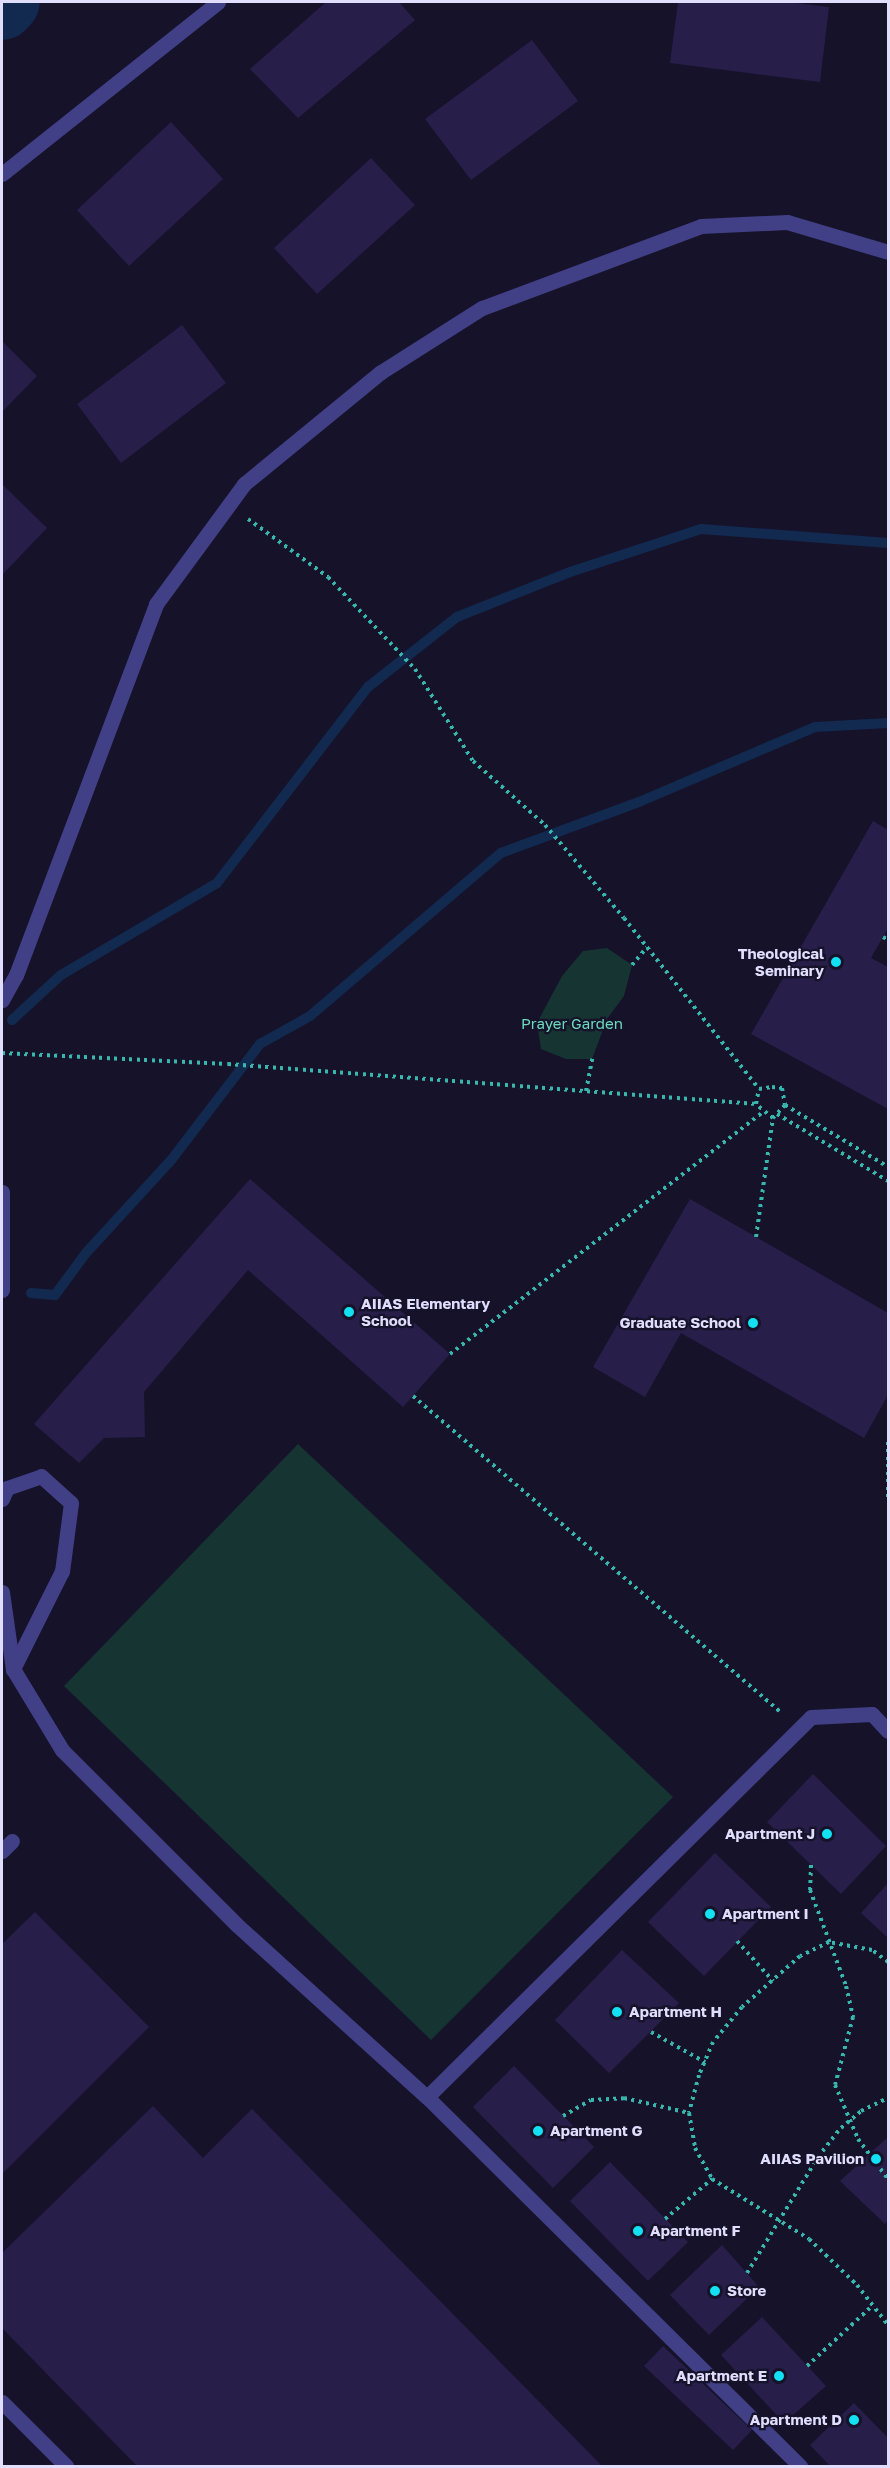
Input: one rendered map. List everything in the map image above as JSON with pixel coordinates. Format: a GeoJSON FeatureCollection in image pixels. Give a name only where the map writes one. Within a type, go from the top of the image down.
{"type":"FeatureCollection","features":[{"type":"Feature","properties":{"kind":"street"},"geometry":{"type":"LineString","coordinates":[[2,174],[218,2]]}},
{"type":"Feature","properties":{"kind":"street"},"geometry":{"type":"LineString","coordinates":[[2,1000],[16,975],[156,604],[244,484],[381,372],[482,308],[701,226],[787,222],[888,252]]}},
{"type":"Feature","properties":{"kind":"street"},"geometry":{"type":"LineString","coordinates":[[2,1192],[2,1290]]}},
{"type":"Feature","properties":{"kind":"street"},"geometry":{"type":"LineString","coordinates":[[2,1499],[7,1488],[41,1476],[71,1503],[62,1571],[14,1669]]}},
{"type":"Feature","properties":{"kind":"street"},"geometry":{"type":"LineString","coordinates":[[2,1592],[14,1669],[62,1750],[237,1925],[427,2097],[800,2466]]}},
{"type":"Feature","properties":{"kind":"street"},"geometry":{"type":"LineString","coordinates":[[427,2097],[811,1717],[872,1714],[888,1731]]}},
{"type":"Feature","properties":{"kind":"street"},"geometry":{"type":"LineString","coordinates":[[2,2402],[66,2466]]}},
{"type":"Feature","properties":{"kind":"path"},"geometry":{"type":"LineString","coordinates":[[228,505],[327,577],[415,669],[473,761],[545,825],[647,946],[759,1089],[756,1104]]}},
{"type":"Feature","properties":{"kind":"path"},"geometry":{"type":"LineString","coordinates":[[883,937],[888,940]]}},
{"type":"Feature","properties":{"kind":"path"},"geometry":{"type":"LineString","coordinates":[[632,965],[647,946]]}},
{"type":"Feature","properties":{"kind":"path"},"geometry":{"type":"LineString","coordinates":[[2,1053],[258,1066],[756,1104],[773,1118]]}},
{"type":"Feature","properties":{"kind":"path"},"geometry":{"type":"LineString","coordinates":[[586,1091],[592,1059]]}},
{"type":"Feature","properties":{"kind":"path"},"geometry":{"type":"LineString","coordinates":[[759,1089],[782,1088],[785,1105],[888,1167]]}},
{"type":"Feature","properties":{"kind":"path"},"geometry":{"type":"LineString","coordinates":[[756,1237],[773,1118],[785,1105]]}},
{"type":"Feature","properties":{"kind":"path"},"geometry":{"type":"LineString","coordinates":[[450,1354],[763,1112]]}},
{"type":"Feature","properties":{"kind":"path"},"geometry":{"type":"LineString","coordinates":[[777,1114],[888,1181]]}},
{"type":"Feature","properties":{"kind":"path"},"geometry":{"type":"LineString","coordinates":[[413,1396],[799,1728]]}},
{"type":"Feature","properties":{"kind":"path"},"geometry":{"type":"LineString","coordinates":[[888,1442],[888,1501]]}},
{"type":"Feature","properties":{"kind":"path"},"geometry":{"type":"LineString","coordinates":[[811,1865],[810,1890],[846,1986],[853,2017],[835,2085],[850,2121],[888,2179]]}},
{"type":"Feature","properties":{"kind":"path"},"geometry":{"type":"LineString","coordinates":[[737,1941],[773,1981]]}},
{"type":"Feature","properties":{"kind":"path"},"geometry":{"type":"LineString","coordinates":[[888,1962],[872,1950],[829,1942],[800,1956],[735,2016],[713,2042],[689,2114],[695,2148],[712,2179],[809,2239],[873,2305],[888,2325]]}},
{"type":"Feature","properties":{"kind":"path"},"geometry":{"type":"LineString","coordinates":[[651,2032],[705,2062]]}},
{"type":"Feature","properties":{"kind":"path"},"geometry":{"type":"LineString","coordinates":[[563,2116],[591,2100],[624,2098],[689,2114]]}},
{"type":"Feature","properties":{"kind":"path"},"geometry":{"type":"LineString","coordinates":[[747,2273],[818,2157],[850,2121],[888,2098]]}},
{"type":"Feature","properties":{"kind":"path"},"geometry":{"type":"LineString","coordinates":[[665,2219],[712,2179]]}},
{"type":"Feature","properties":{"kind":"path"},"geometry":{"type":"LineString","coordinates":[[807,2366],[873,2305]]}},
{"type":"Feature","properties":{"kind":"green space","name":"Prayer Garden"},"geometry":{"type":"Polygon","coordinates":[[[607,948],[632,965],[624,996],[607,1019],[592,1059],[566,1059],[541,1049],[537,1023],[562,976],[583,951],[607,948]]]}},
{"type":"Feature","properties":{"kind":"green space"},"geometry":{"type":"Polygon","coordinates":[[[298,1444],[673,1797],[431,2040],[64,1686],[298,1444]]]}},
{"type":"Feature","properties":{"kind":"building"},"geometry":{"type":"Polygon","coordinates":[[[326,2],[399,2],[415,20],[298,118],[250,69],[326,2]]]}},
{"type":"Feature","properties":{"kind":"building"},"geometry":{"type":"Polygon","coordinates":[[[678,2],[788,2],[829,7],[820,82],[670,63],[678,2]]]}},
{"type":"Feature","properties":{"kind":"building"},"geometry":{"type":"Polygon","coordinates":[[[532,40],[578,101],[471,180],[425,119],[532,40]]]}},
{"type":"Feature","properties":{"kind":"building"},"geometry":{"type":"Polygon","coordinates":[[[171,122],[223,179],[129,266],[77,210],[171,122]]]}},
{"type":"Feature","properties":{"kind":"building"},"geometry":{"type":"Polygon","coordinates":[[[371,158],[415,205],[317,294],[274,248],[371,158]]]}},
{"type":"Feature","properties":{"kind":"building"},"geometry":{"type":"Polygon","coordinates":[[[182,325],[226,383],[121,463],[77,404],[182,325]]]}},
{"type":"Feature","properties":{"kind":"building"},"geometry":{"type":"Polygon","coordinates":[[[2,341],[37,376],[2,412],[2,341]]]}},
{"type":"Feature","properties":{"kind":"building"},"geometry":{"type":"Polygon","coordinates":[[[3,485],[47,528],[2,575],[2,487],[3,485]]]}},
{"type":"Feature","properties":{"kind":"building","name":"Theological Seminary"},"geometry":{"type":"Polygon","coordinates":[[[873,821],[888,830],[888,928],[871,958],[888,967],[888,1109],[751,1034],[873,821]]]}},
{"type":"Feature","properties":{"kind":"building","name":"AIIAS Elementary School"},"geometry":{"type":"Polygon","coordinates":[[[250,1179],[450,1354],[403,1407],[248,1270],[144,1392],[145,1437],[104,1438],[79,1463],[34,1424],[250,1179]]]}},
{"type":"Feature","properties":{"kind":"building","name":"Graduate School"},"geometry":{"type":"Polygon","coordinates":[[[690,1199],[888,1313],[888,1395],[864,1438],[681,1333],[645,1397],[593,1367],[690,1199]]]}},
{"type":"Feature","properties":{"kind":"building","name":"Apartment J"},"geometry":{"type":"Polygon","coordinates":[[[813,1774],[886,1846],[841,1894],[767,1822],[813,1774]]]}},
{"type":"Feature","properties":{"kind":"building","name":"Apartment I"},"geometry":{"type":"Polygon","coordinates":[[[715,1853],[771,1907],[704,1976],[648,1922],[715,1853]]]}},
{"type":"Feature","properties":{"kind":"building"},"geometry":{"type":"Polygon","coordinates":[[[888,1883],[888,1938],[861,1913],[888,1883]]]}},
{"type":"Feature","properties":{"kind":"building"},"geometry":{"type":"Polygon","coordinates":[[[35,1912],[149,2027],[2,2174],[2,1944],[35,1912]]]}},
{"type":"Feature","properties":{"kind":"building","name":"Apartment H"},"geometry":{"type":"Polygon","coordinates":[[[622,1950],[679,2003],[609,2073],[555,2020],[622,1950]]]}},
{"type":"Feature","properties":{"kind":"building","name":"Apartment G"},"geometry":{"type":"Polygon","coordinates":[[[514,2066],[594,2147],[553,2188],[473,2107],[514,2066]]]}},
{"type":"Feature","properties":{"kind":"building"},"geometry":{"type":"Polygon","coordinates":[[[153,2106],[203,2158],[252,2109],[602,2466],[137,2466],[2,2328],[2,2253],[153,2106]]]}},
{"type":"Feature","properties":{"kind":"building","name":"AIIAS Pavilion"},"geometry":{"type":"Polygon","coordinates":[[[888,2137],[888,2220],[885,2224],[840,2181],[888,2137]]]}},
{"type":"Feature","properties":{"kind":"building","name":"Apartment F"},"geometry":{"type":"Polygon","coordinates":[[[610,2162],[688,2242],[648,2281],[570,2201],[610,2162]]]}},
{"type":"Feature","properties":{"kind":"building","name":"Store"},"geometry":{"type":"Polygon","coordinates":[[[722,2245],[759,2287],[709,2335],[670,2295],[722,2245]]]}},
{"type":"Feature","properties":{"kind":"building","name":"Apartment E"},"geometry":{"type":"Polygon","coordinates":[[[762,2317],[826,2386],[784,2423],[721,2355],[762,2317]]]}},
{"type":"Feature","properties":{"kind":"building"},"geometry":{"type":"Polygon","coordinates":[[[663,2346],[752,2430],[733,2450],[644,2366],[663,2346]]]}},
{"type":"Feature","properties":{"kind":"building","name":"Apartment D"},"geometry":{"type":"Polygon","coordinates":[[[854,2403],[888,2438],[888,2466],[830,2466],[810,2445],[854,2403]]]}},
{"type":"Feature","properties":{"kind":"waterway"},"geometry":{"type":"LineString","coordinates":[[2,8],[8,2]]}},
{"type":"Feature","properties":{"kind":"waterway"},"geometry":{"type":"LineString","coordinates":[[12,1020],[61,975],[217,883],[368,687],[457,617],[570,572],[701,529],[888,543]]}},
{"type":"Feature","properties":{"kind":"waterway"},"geometry":{"type":"LineString","coordinates":[[31,1293],[55,1295],[86,1253],[172,1159],[260,1044],[310,1016],[501,853],[639,802],[815,727],[888,723]]}},
{"type":"Feature","properties":{"kind":"place","name":"Theological Seminary"},"geometry":{"type":"Point","coordinates":[836,962]}},
{"type":"Feature","properties":{"kind":"place","name":"AIIAS Elementary School"},"geometry":{"type":"Point","coordinates":[349,1312]}},
{"type":"Feature","properties":{"kind":"place","name":"Graduate School"},"geometry":{"type":"Point","coordinates":[753,1323]}},
{"type":"Feature","properties":{"kind":"place","name":"Apartment J"},"geometry":{"type":"Point","coordinates":[827,1834]}},
{"type":"Feature","properties":{"kind":"place","name":"Apartment I"},"geometry":{"type":"Point","coordinates":[710,1914]}},
{"type":"Feature","properties":{"kind":"place","name":"Apartment H"},"geometry":{"type":"Point","coordinates":[617,2012]}},
{"type":"Feature","properties":{"kind":"place","name":"Apartment G"},"geometry":{"type":"Point","coordinates":[538,2131]}},
{"type":"Feature","properties":{"kind":"place","name":"AIIAS Pavilion"},"geometry":{"type":"Point","coordinates":[876,2159]}},
{"type":"Feature","properties":{"kind":"place","name":"Apartment F"},"geometry":{"type":"Point","coordinates":[638,2231]}},
{"type":"Feature","properties":{"kind":"place","name":"Store"},"geometry":{"type":"Point","coordinates":[715,2291]}},
{"type":"Feature","properties":{"kind":"place","name":"Apartment E"},"geometry":{"type":"Point","coordinates":[779,2376]}},
{"type":"Feature","properties":{"kind":"place","name":"Apartment D"},"geometry":{"type":"Point","coordinates":[854,2420]}}]}
